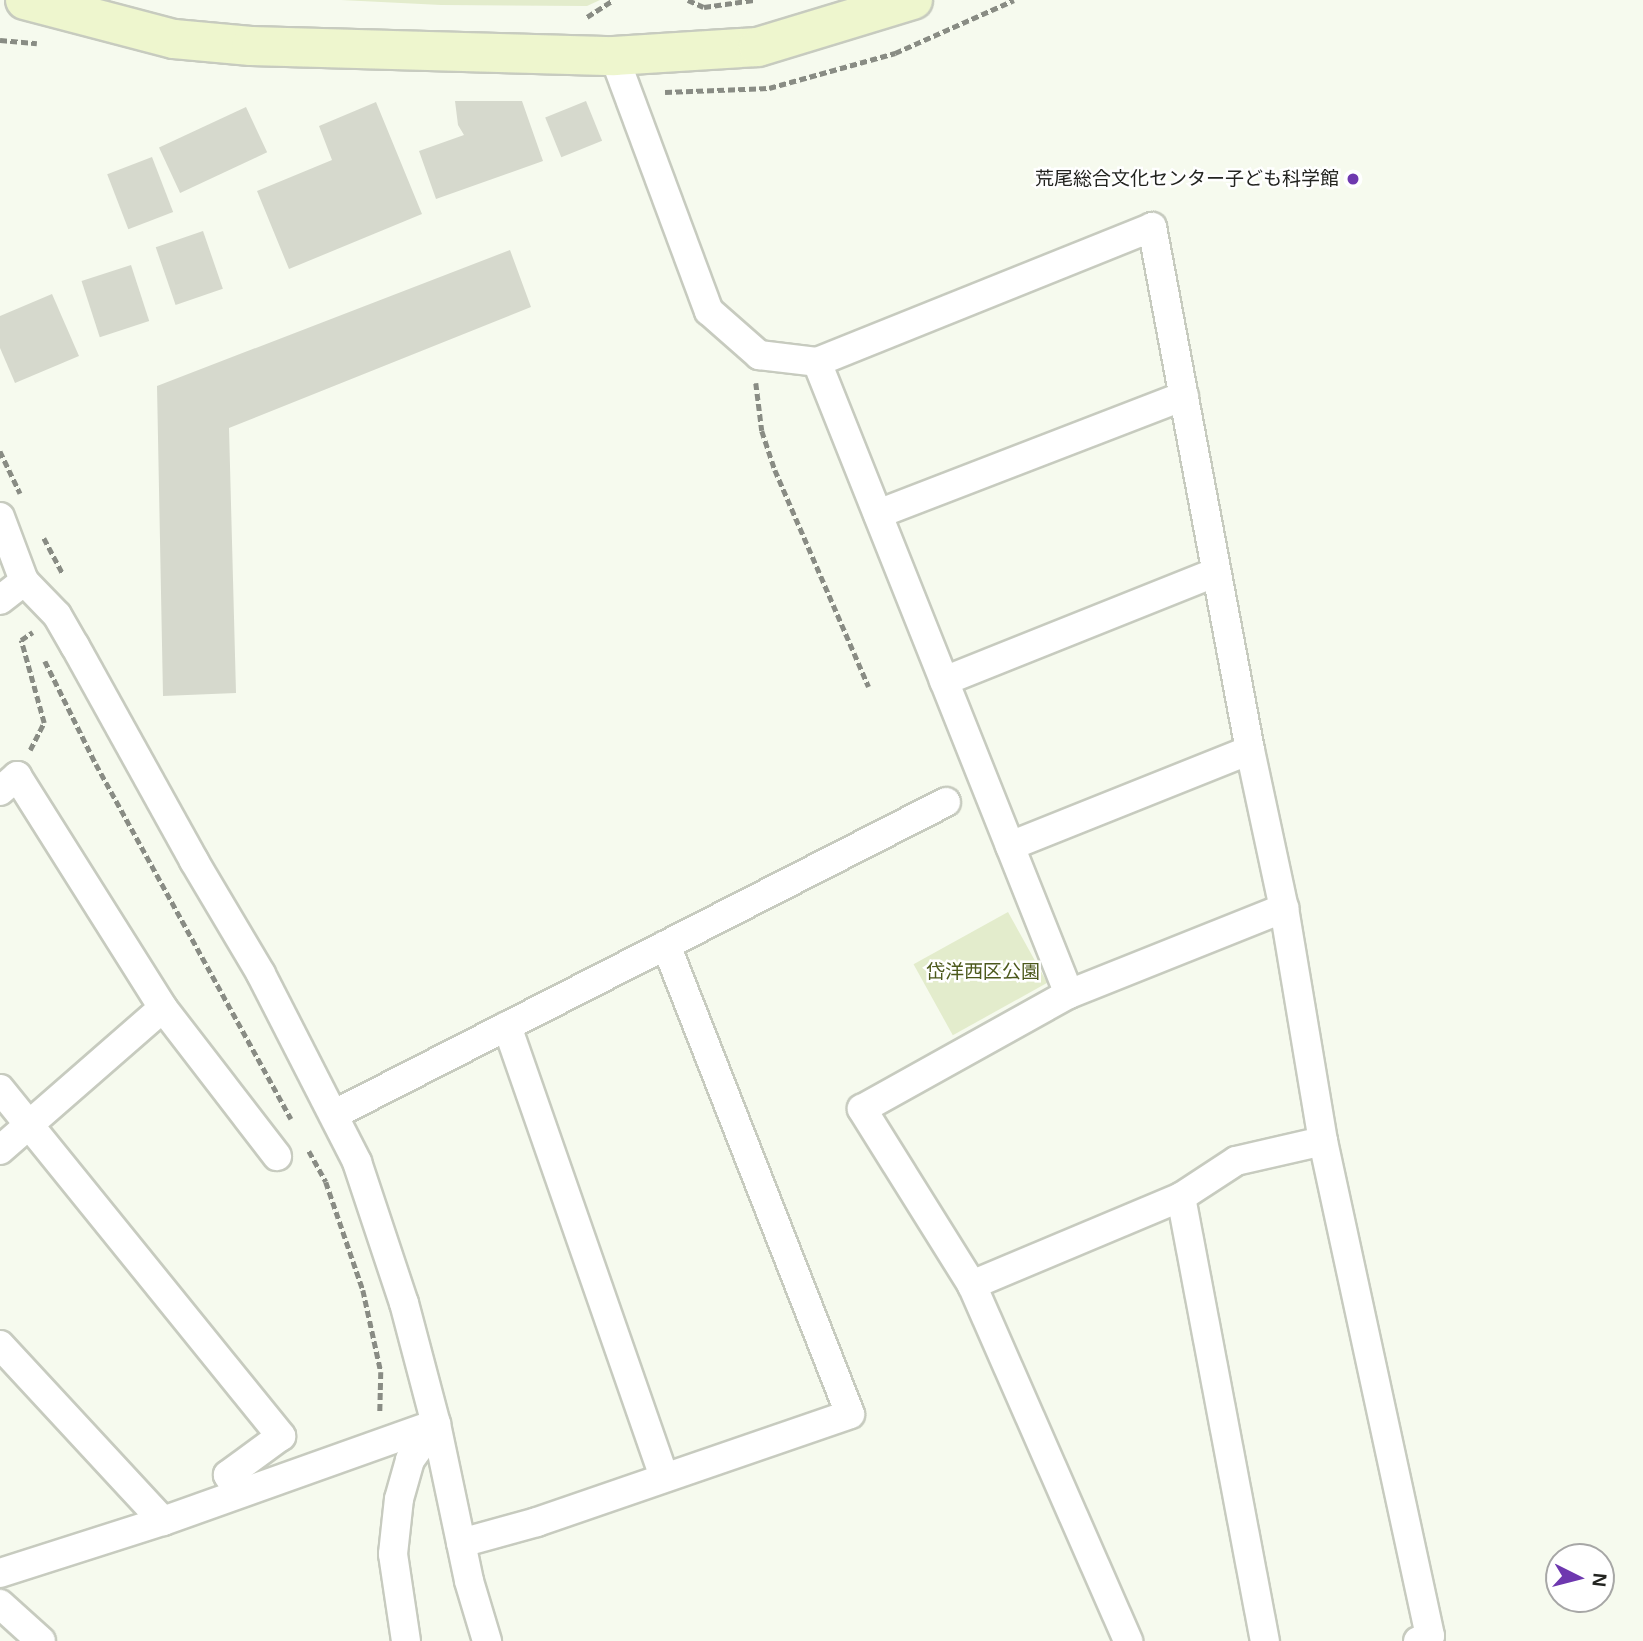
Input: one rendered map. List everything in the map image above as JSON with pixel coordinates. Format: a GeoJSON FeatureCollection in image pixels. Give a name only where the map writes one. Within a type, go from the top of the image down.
{"type":"FeatureCollection","features":[{"type":"Feature","properties":{"kind":"street"},"geometry":{"type":"LineString","coordinates":[[25,0],[174,39],[251,46],[614,56],[758,47],[913,0]]}},
{"type":"Feature","properties":{"kind":"street"},"geometry":{"type":"LineString","coordinates":[[614,56],[709,311],[759,355],[817,362],[1152,227],[1250,750],[1284,908],[1323,1142],[1430,1636],[1418,1641]]}},
{"type":"Feature","properties":{"kind":"street"},"geometry":{"type":"LineString","coordinates":[[817,362],[1069,994]]}},
{"type":"Feature","properties":{"kind":"street"},"geometry":{"type":"LineString","coordinates":[[878,514],[1184,396]]}},
{"type":"Feature","properties":{"kind":"street"},"geometry":{"type":"LineString","coordinates":[[0,517],[12,590],[58,615],[194,861],[261,974],[335,1114],[357,1162],[404,1303],[436,1424],[461,1543],[487,1641]]}},
{"type":"Feature","properties":{"kind":"street"},"geometry":{"type":"LineString","coordinates":[[944,681],[1216,572]]}},
{"type":"Feature","properties":{"kind":"street"},"geometry":{"type":"LineString","coordinates":[[1010,846],[1250,750]]}},
{"type":"Feature","properties":{"kind":"street"},"geometry":{"type":"LineString","coordinates":[[8,784],[163,1008],[277,1156]]}},
{"type":"Feature","properties":{"kind":"street"},"geometry":{"type":"LineString","coordinates":[[335,1114],[947,802]]}},
{"type":"Feature","properties":{"kind":"street"},"geometry":{"type":"LineString","coordinates":[[1128,1641],[972,1285],[862,1109],[1069,994],[1284,908]]}},
{"type":"Feature","properties":{"kind":"street"},"geometry":{"type":"LineString","coordinates":[[461,1543],[537,1522],[850,1414],[666,944]]}},
{"type":"Feature","properties":{"kind":"street"},"geometry":{"type":"LineString","coordinates":[[0,1150],[163,1008]]}},
{"type":"Feature","properties":{"kind":"street"},"geometry":{"type":"LineString","coordinates":[[507,1026],[664,1478]]}},
{"type":"Feature","properties":{"kind":"street"},"geometry":{"type":"LineString","coordinates":[[0,1089],[281,1436],[228,1475],[239,1493]]}},
{"type":"Feature","properties":{"kind":"street"},"geometry":{"type":"LineString","coordinates":[[972,1285],[1181,1197],[1236,1161],[1323,1142]]}},
{"type":"Feature","properties":{"kind":"street"},"geometry":{"type":"LineString","coordinates":[[1181,1197],[1265,1641]]}},
{"type":"Feature","properties":{"kind":"street"},"geometry":{"type":"LineString","coordinates":[[0,1345],[163,1521]]}},
{"type":"Feature","properties":{"kind":"street"},"geometry":{"type":"LineString","coordinates":[[0,1573],[163,1521],[436,1424]]}},
{"type":"Feature","properties":{"kind":"street"},"geometry":{"type":"LineString","coordinates":[[406,1641],[393,1554],[398,1499],[410,1460],[436,1424]]}},
{"type":"Feature","properties":{"kind":"street"},"geometry":{"type":"LineString","coordinates":[[0,1604],[41,1641]]}},
{"type":"Feature","properties":{"kind":"path"},"geometry":{"type":"LineString","coordinates":[[688,0],[704,7],[754,0]]}},
{"type":"Feature","properties":{"kind":"path"},"geometry":{"type":"LineString","coordinates":[[759,355],[755,393],[762,432],[775,471],[869,687]]}},
{"type":"Feature","properties":{"kind":"path"},"geometry":{"type":"LineString","coordinates":[[12,590],[36,640]]}},
{"type":"Feature","properties":{"kind":"path"},"geometry":{"type":"LineString","coordinates":[[8,784],[44,723],[21,640],[58,615]]}},
{"type":"Feature","properties":{"kind":"path"},"geometry":{"type":"LineString","coordinates":[[40,648],[96,764],[293,1124]]}},
{"type":"Feature","properties":{"kind":"path"},"geometry":{"type":"LineString","coordinates":[[307,1147],[326,1182],[363,1290],[381,1372],[380,1425]]}},
{"type":"Feature","properties":{"kind":"green space"},"geometry":{"type":"Polygon","coordinates":[[[341,0],[600,0],[587,6],[441,5],[341,0]]]}},
{"type":"Feature","properties":{"kind":"green space","name":"岱洋西区公園"},"geometry":{"type":"Polygon","coordinates":[[[1008,912],[1047,983],[953,1035],[914,964],[1008,912]]]}},
{"type":"Feature","properties":{"kind":"building"},"geometry":{"type":"Polygon","coordinates":[[[455,101],[522,101],[543,161],[436,199],[419,151],[464,135],[458,125],[455,101]]]}},
{"type":"Feature","properties":{"kind":"building"},"geometry":{"type":"Polygon","coordinates":[[[586,101],[602,141],[561,157],[545,117],[586,101]]]}},
{"type":"Feature","properties":{"kind":"building"},"geometry":{"type":"Polygon","coordinates":[[[376,102],[422,214],[289,269],[257,191],[332,160],[319,126],[376,102]]]}},
{"type":"Feature","properties":{"kind":"building"},"geometry":{"type":"Polygon","coordinates":[[[246,107],[267,152],[180,193],[159,148],[246,107]]]}},
{"type":"Feature","properties":{"kind":"building"},"geometry":{"type":"Polygon","coordinates":[[[152,157],[173,212],[128,229],[107,174],[152,157]]]}},
{"type":"Feature","properties":{"kind":"building"},"geometry":{"type":"Polygon","coordinates":[[[203,231],[223,289],[176,305],[156,247],[203,231]]]}},
{"type":"Feature","properties":{"kind":"building"},"geometry":{"type":"Polygon","coordinates":[[[510,250],[531,307],[229,428],[236,693],[163,696],[157,386],[510,250]]]}},
{"type":"Feature","properties":{"kind":"building"},"geometry":{"type":"Polygon","coordinates":[[[131,265],[149,321],[100,337],[82,281],[131,265]]]}},
{"type":"Feature","properties":{"kind":"building"},"geometry":{"type":"Polygon","coordinates":[[[52,294],[79,356],[15,383],[0,348],[0,316],[52,294]]]}},
{"type":"Feature","properties":{"kind":"place","name":"荒尾総合文化センター子ども科学館"},"geometry":{"type":"Point","coordinates":[1353,179]}}]}
